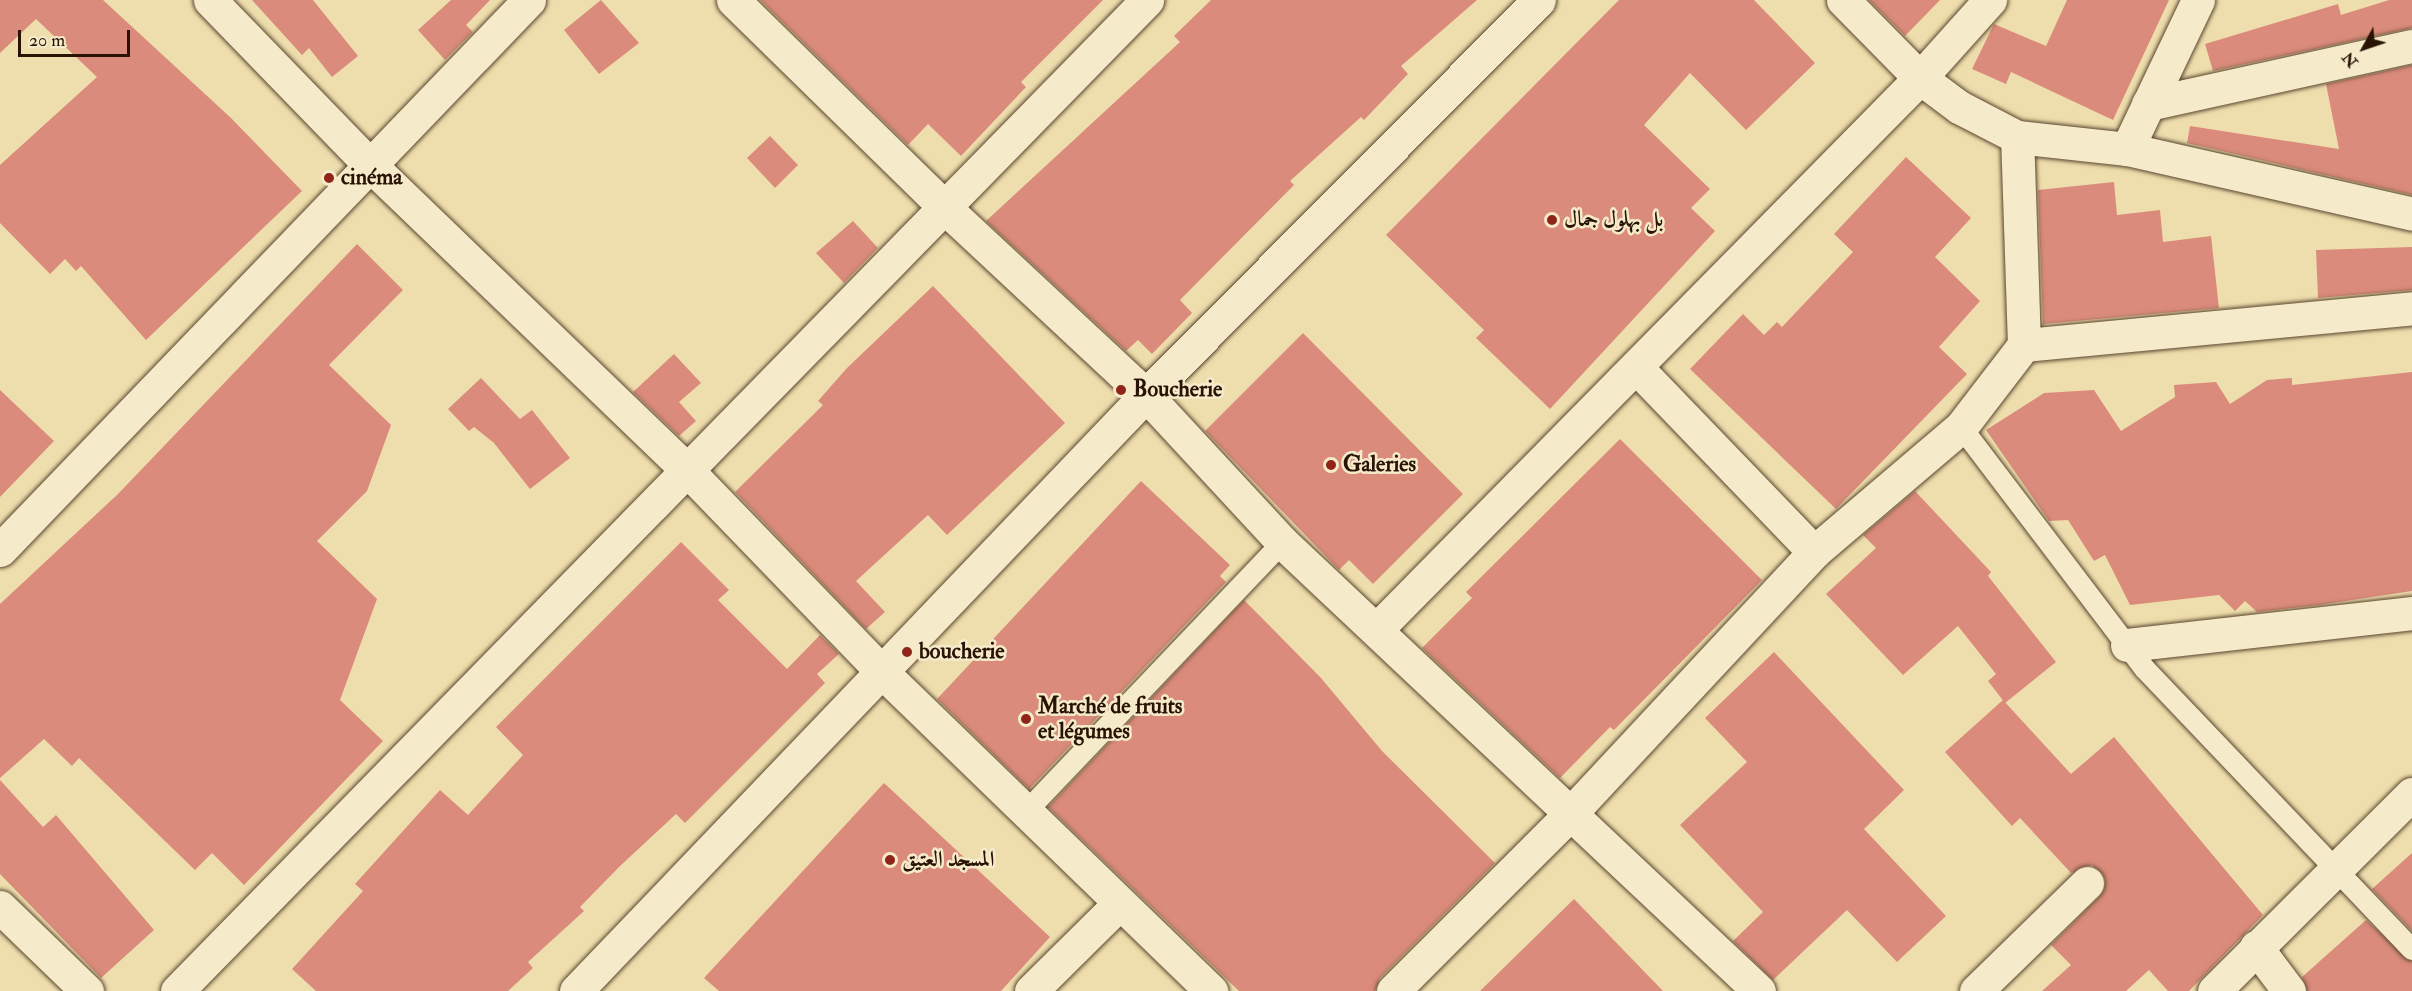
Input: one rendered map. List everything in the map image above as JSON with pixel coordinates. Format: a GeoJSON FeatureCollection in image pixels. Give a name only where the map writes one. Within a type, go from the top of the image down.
{"type":"FeatureCollection","features":[{"type":"Feature","properties":{"kind":"street"},"geometry":{"type":"LineString","coordinates":[[210,0],[368,163],[688,472],[881,671],[1211,991]]}},
{"type":"Feature","properties":{"kind":"street"},"geometry":{"type":"LineString","coordinates":[[0,550],[368,163],[529,0]]}},
{"type":"Feature","properties":{"kind":"street"},"geometry":{"type":"LineString","coordinates":[[733,0],[943,206],[1146,395],[1282,542],[1377,628],[1570,814],[1759,991]]}},
{"type":"Feature","properties":{"kind":"street"},"geometry":{"type":"LineString","coordinates":[[177,991],[688,472],[943,206],[1147,0]]}},
{"type":"Feature","properties":{"kind":"street"},"geometry":{"type":"LineString","coordinates":[[576,991],[1146,395],[1539,0]]}},
{"type":"Feature","properties":{"kind":"street"},"geometry":{"type":"LineString","coordinates":[[1843,0],[1920,78],[1959,107],[2017,137],[2127,149],[2412,214]]}},
{"type":"Feature","properties":{"kind":"street"},"geometry":{"type":"LineString","coordinates":[[1377,628],[1920,78],[1990,0]]}},
{"type":"Feature","properties":{"kind":"street"},"geometry":{"type":"LineString","coordinates":[[2127,149],[2198,0]]}},
{"type":"Feature","properties":{"kind":"street"},"geometry":{"type":"LineString","coordinates":[[2148,105],[2412,46]]}},
{"type":"Feature","properties":{"kind":"street"},"geometry":{"type":"LineString","coordinates":[[1393,991],[1570,814],[1814,552],[1961,427],[2024,345],[2017,137]]}},
{"type":"Feature","properties":{"kind":"street"},"geometry":{"type":"LineString","coordinates":[[2024,345],[2412,308]]}},
{"type":"Feature","properties":{"kind":"street"},"geometry":{"type":"LineString","coordinates":[[1636,367],[1814,552]]}},
{"type":"Feature","properties":{"kind":"street"},"geometry":{"type":"LineString","coordinates":[[2127,645],[2412,613]]}},
{"type":"Feature","properties":{"kind":"street"},"geometry":{"type":"LineString","coordinates":[[2214,991],[2256,947],[2338,873],[2412,794]]}},
{"type":"Feature","properties":{"kind":"street"},"geometry":{"type":"LineString","coordinates":[[1976,991],[2087,883]]}},
{"type":"Feature","properties":{"kind":"street"},"geometry":{"type":"LineString","coordinates":[[1031,991],[1120,903]]}},
{"type":"Feature","properties":{"kind":"street"},"geometry":{"type":"LineString","coordinates":[[0,907],[87,991]]}},
{"type":"Feature","properties":{"kind":"street"},"geometry":{"type":"LineString","coordinates":[[2256,947],[2289,991]]}},
{"type":"Feature","properties":{"kind":"lane"},"geometry":{"type":"LineString","coordinates":[[1961,427],[2127,645],[2338,873],[2412,949]]}},
{"type":"Feature","properties":{"kind":"lane"},"geometry":{"type":"LineString","coordinates":[[1025,812],[1282,542]]}},
{"type":"Feature","properties":{"kind":"building"},"geometry":{"type":"Polygon","coordinates":[[[0,0],[103,0],[231,118],[302,191],[146,340],[81,266],[76,271],[65,259],[50,274],[0,223],[0,165],[97,77],[36,19],[0,53],[0,0]]]}},
{"type":"Feature","properties":{"kind":"building"},"geometry":{"type":"Polygon","coordinates":[[[252,0],[313,0],[358,56],[332,77],[309,48],[302,55],[252,0]]]}},
{"type":"Feature","properties":{"kind":"building"},"geometry":{"type":"Polygon","coordinates":[[[451,0],[490,0],[466,25],[473,32],[445,60],[418,30],[451,0]]]}},
{"type":"Feature","properties":{"kind":"building"},"geometry":{"type":"Polygon","coordinates":[[[601,0],[639,43],[599,74],[564,30],[601,0]]]}},
{"type":"Feature","properties":{"kind":"building"},"geometry":{"type":"Polygon","coordinates":[[[760,0],[1103,0],[1021,82],[1026,87],[961,156],[928,124],[908,145],[760,0]]]}},
{"type":"Feature","properties":{"kind":"building"},"geometry":{"type":"Polygon","coordinates":[[[1211,0],[1477,0],[1401,66],[1408,74],[1364,120],[1361,117],[1290,181],[1294,185],[1180,300],[1192,313],[1152,354],[1138,340],[1126,351],[986,221],[1180,42],[1174,36],[1211,0]]]}},
{"type":"Feature","properties":{"kind":"building","name":"بل بهلول جمال"},"geometry":{"type":"Polygon","coordinates":[[[1619,0],[1754,0],[1815,63],[1746,130],[1690,73],[1644,125],[1710,189],[1691,208],[1715,231],[1550,409],[1476,338],[1484,330],[1386,235],[1619,0]]]}},
{"type":"Feature","properties":{"kind":"building"},"geometry":{"type":"Polygon","coordinates":[[[1869,0],[1940,0],[1905,36],[1869,0]]]}},
{"type":"Feature","properties":{"kind":"building"},"geometry":{"type":"Polygon","coordinates":[[[2067,0],[2169,0],[2113,120],[2011,72],[2006,84],[1972,69],[1994,24],[2046,46],[2067,0]]]}},
{"type":"Feature","properties":{"kind":"building"},"geometry":{"type":"Polygon","coordinates":[[[2389,0],[2412,0],[2412,28],[2213,71],[2205,44],[2338,4],[2341,15],[2389,0]]]}},
{"type":"Feature","properties":{"kind":"building"},"geometry":{"type":"Polygon","coordinates":[[[2412,65],[2412,195],[2187,143],[2190,126],[2339,149],[2326,84],[2412,65]]]}},
{"type":"Feature","properties":{"kind":"building"},"geometry":{"type":"Polygon","coordinates":[[[770,136],[798,165],[775,188],[747,158],[770,136]]]}},
{"type":"Feature","properties":{"kind":"building"},"geometry":{"type":"Polygon","coordinates":[[[1906,157],[1971,218],[1935,257],[1980,301],[1939,347],[1967,374],[1836,509],[1690,369],[1743,314],[1764,335],[1777,322],[1782,327],[1853,252],[1834,234],[1906,157]]]}},
{"type":"Feature","properties":{"kind":"building"},"geometry":{"type":"Polygon","coordinates":[[[2114,182],[2117,215],[2160,210],[2163,242],[2211,236],[2219,308],[2043,324],[2038,190],[2114,182]]]}},
{"type":"Feature","properties":{"kind":"building"},"geometry":{"type":"Polygon","coordinates":[[[853,221],[878,248],[844,283],[816,253],[853,221]]]}},
{"type":"Feature","properties":{"kind":"building"},"geometry":{"type":"Polygon","coordinates":[[[357,244],[403,290],[329,365],[391,425],[367,491],[317,541],[377,599],[340,700],[383,741],[244,885],[212,853],[195,870],[79,758],[72,766],[44,739],[0,778],[0,604],[118,494],[357,244]]]}},
{"type":"Feature","properties":{"kind":"building"},"geometry":{"type":"Polygon","coordinates":[[[2412,247],[2412,290],[2318,298],[2316,250],[2412,247]]]}},
{"type":"Feature","properties":{"kind":"building"},"geometry":{"type":"Polygon","coordinates":[[[933,286],[1065,423],[947,535],[928,515],[856,581],[885,612],[866,629],[735,492],[823,405],[818,401],[847,368],[933,286]]]}},
{"type":"Feature","properties":{"kind":"building","name":"Galeries"},"geometry":{"type":"Polygon","coordinates":[[[1303,333],[1463,494],[1373,584],[1349,560],[1339,570],[1205,431],[1303,333]]]}},
{"type":"Feature","properties":{"kind":"building"},"geometry":{"type":"Polygon","coordinates":[[[674,354],[701,383],[679,402],[696,421],[679,436],[633,392],[674,354]]]}},
{"type":"Feature","properties":{"kind":"building"},"geometry":{"type":"Polygon","coordinates":[[[2412,372],[2412,591],[2319,605],[2257,612],[2245,601],[2235,611],[2219,595],[2130,605],[2105,555],[2094,561],[2068,520],[2049,521],[1986,430],[2044,393],[2094,390],[2121,431],[2175,397],[2174,385],[2216,382],[2230,404],[2267,380],[2292,378],[2292,385],[2412,372]]]}},
{"type":"Feature","properties":{"kind":"building"},"geometry":{"type":"Polygon","coordinates":[[[481,378],[520,419],[532,410],[570,458],[530,489],[494,443],[474,427],[469,431],[448,409],[481,378]]]}},
{"type":"Feature","properties":{"kind":"building"},"geometry":{"type":"Polygon","coordinates":[[[0,390],[54,441],[0,497],[0,390]]]}},
{"type":"Feature","properties":{"kind":"building"},"geometry":{"type":"Polygon","coordinates":[[[1620,439],[1762,580],[1614,730],[1610,727],[1560,778],[1422,648],[1472,598],[1466,592],[1620,439]]]}},
{"type":"Feature","properties":{"kind":"building"},"geometry":{"type":"Polygon","coordinates":[[[1141,481],[1230,565],[1220,576],[1226,582],[1029,789],[937,699],[1141,481]]]}},
{"type":"Feature","properties":{"kind":"building"},"geometry":{"type":"Polygon","coordinates":[[[1915,491],[1991,572],[1988,576],[2056,662],[2005,703],[1988,681],[1996,674],[1958,626],[1903,675],[1826,594],[1876,548],[1863,535],[1915,491]]]}},
{"type":"Feature","properties":{"kind":"building"},"geometry":{"type":"Polygon","coordinates":[[[681,542],[729,590],[718,600],[787,669],[820,635],[839,654],[817,674],[825,683],[685,823],[676,814],[619,867],[580,907],[584,911],[528,962],[533,968],[508,991],[316,991],[292,969],[363,891],[355,884],[440,790],[468,815],[523,755],[496,727],[681,542]]]}},
{"type":"Feature","properties":{"kind":"building"},"geometry":{"type":"Polygon","coordinates":[[[1244,600],[1321,678],[1382,751],[1495,863],[1380,978],[1375,991],[1239,991],[1048,807],[1244,600]]]}},
{"type":"Feature","properties":{"kind":"building"},"geometry":{"type":"Polygon","coordinates":[[[1774,652],[1904,790],[1864,829],[1946,916],[1897,962],[1847,910],[1773,980],[1733,941],[1763,912],[1680,825],[1747,762],[1705,718],[1774,652]]]}},
{"type":"Feature","properties":{"kind":"building"},"geometry":{"type":"Polygon","coordinates":[[[2003,700],[2071,774],[2114,737],[2263,915],[2189,991],[2168,991],[2149,970],[2126,991],[2042,991],[2071,965],[2051,945],[2100,896],[2105,879],[2092,865],[2071,873],[2020,818],[2012,826],[1945,752],[2003,700]]]}},
{"type":"Feature","properties":{"kind":"building"},"geometry":{"type":"Polygon","coordinates":[[[0,780],[43,827],[56,815],[154,930],[101,978],[0,874],[0,780]]]}},
{"type":"Feature","properties":{"kind":"building","name":"المسجد العتيق"},"geometry":{"type":"Polygon","coordinates":[[[884,783],[1050,937],[1001,991],[719,991],[704,978],[884,783]]]}},
{"type":"Feature","properties":{"kind":"building"},"geometry":{"type":"Polygon","coordinates":[[[2412,853],[2412,931],[2372,889],[2412,853]]]}},
{"type":"Feature","properties":{"kind":"building"},"geometry":{"type":"Polygon","coordinates":[[[1574,899],[1663,991],[1480,991],[1574,899]]]}},
{"type":"Feature","properties":{"kind":"building"},"geometry":{"type":"Polygon","coordinates":[[[2366,920],[2412,961],[2412,991],[2307,991],[2302,977],[2366,920]]]}},
{"type":"Feature","properties":{"kind":"place","name":"cinéma"},"geometry":{"type":"Point","coordinates":[329,178]}},
{"type":"Feature","properties":{"kind":"place","name":"بل بهلول جمال"},"geometry":{"type":"Point","coordinates":[1552,220]}},
{"type":"Feature","properties":{"kind":"place","name":"Boucherie"},"geometry":{"type":"Point","coordinates":[1121,390]}},
{"type":"Feature","properties":{"kind":"place","name":"Galeries"},"geometry":{"type":"Point","coordinates":[1331,465]}},
{"type":"Feature","properties":{"kind":"place","name":"boucherie"},"geometry":{"type":"Point","coordinates":[907,652]}},
{"type":"Feature","properties":{"kind":"place","name":"Marché de fruits et légumes"},"geometry":{"type":"Point","coordinates":[1026,719]}},
{"type":"Feature","properties":{"kind":"place","name":"المسجد العتيق"},"geometry":{"type":"Point","coordinates":[890,860]}}]}
